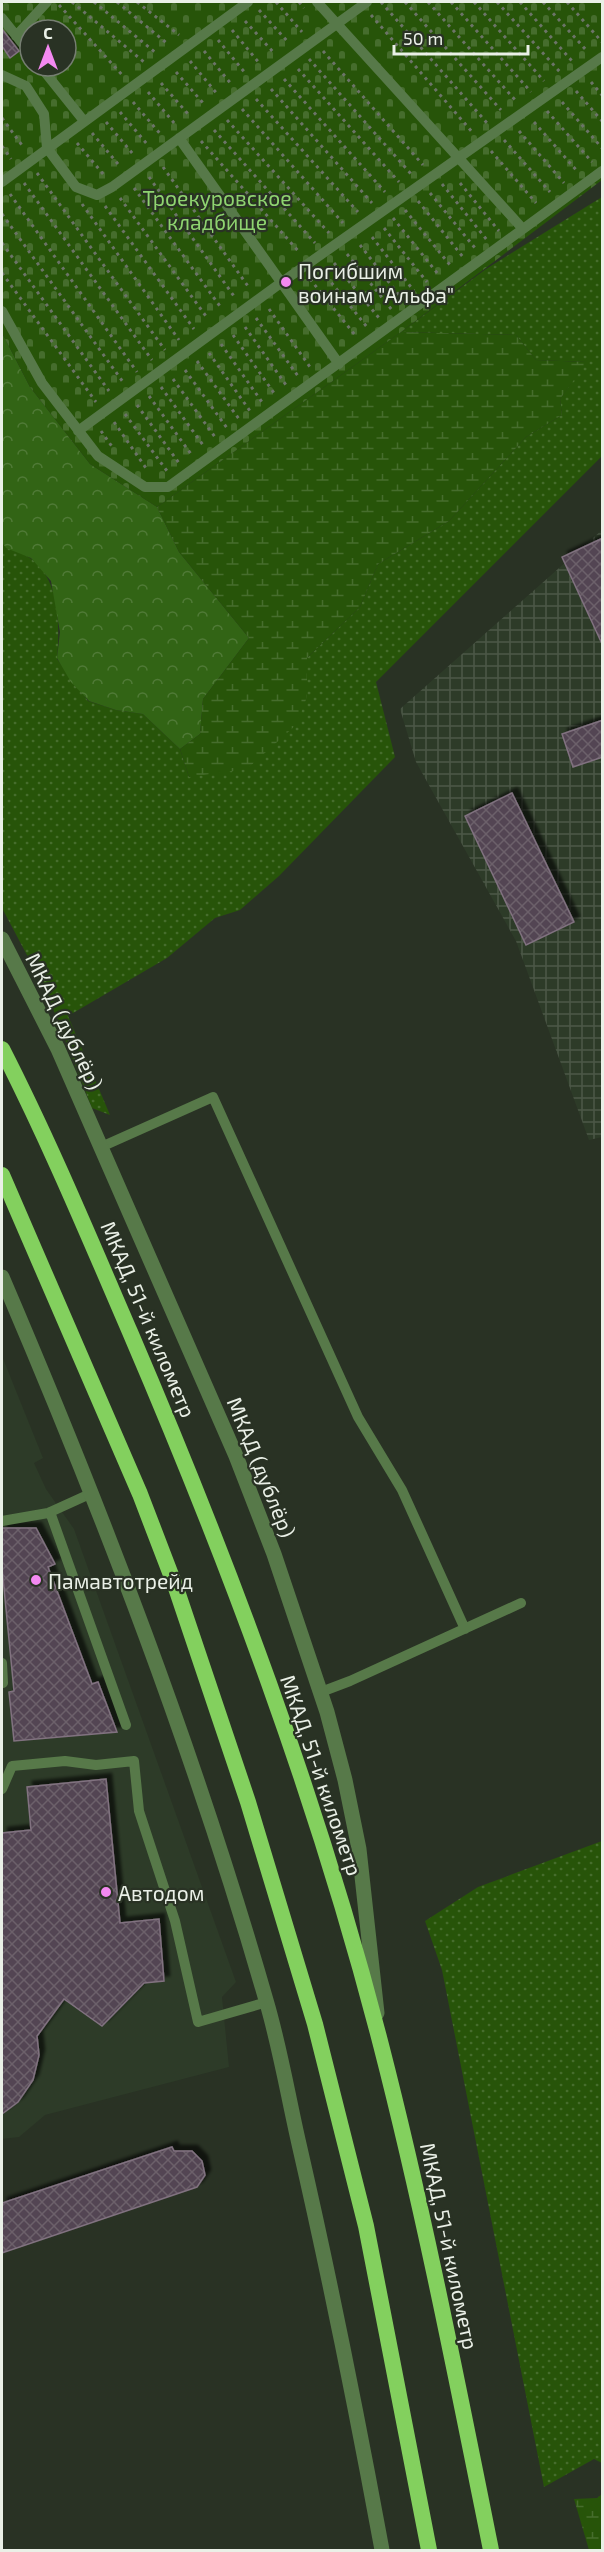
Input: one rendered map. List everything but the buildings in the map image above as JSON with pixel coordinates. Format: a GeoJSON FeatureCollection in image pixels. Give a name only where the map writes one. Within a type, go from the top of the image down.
{"type":"FeatureCollection","features":[{"type":"Feature","properties":{"kind":"highway","name":"МКАД, 51-й километр"},"geometry":{"type":"LineString","coordinates":[[2,1049],[57,1164],[189,1469],[228,1571],[306,1791],[381,2043],[422,2212],[491,2550]]}},
{"type":"Feature","properties":{"kind":"highway"},"geometry":{"type":"LineString","coordinates":[[2,1175],[140,1494],[176,1588],[248,1802],[315,2024],[366,2226],[429,2550]]}},
{"type":"Feature","properties":{"kind":"street","name":"МКАД (дублёр)"},"geometry":{"type":"LineString","coordinates":[[2,939],[58,1049],[102,1147],[236,1456],[274,1554],[321,1692],[345,1780],[359,1849],[381,2043]]}},
{"type":"Feature","properties":{"kind":"street"},"geometry":{"type":"LineString","coordinates":[[4,1288],[92,1493],[136,1605],[197,1783],[267,2002],[316,2216],[382,2550]]}},
{"type":"Feature","properties":{"kind":"lane"},"geometry":{"type":"LineString","coordinates":[[16,36],[47,2]]}},
{"type":"Feature","properties":{"kind":"lane"},"geometry":{"type":"LineString","coordinates":[[2,182],[248,2]]}},
{"type":"Feature","properties":{"kind":"lane"},"geometry":{"type":"LineString","coordinates":[[317,2],[523,230]]}},
{"type":"Feature","properties":{"kind":"lane"},"geometry":{"type":"LineString","coordinates":[[2,75],[26,86],[44,114],[47,148],[76,187],[97,195],[127,176],[365,3]]}},
{"type":"Feature","properties":{"kind":"lane"},"geometry":{"type":"LineString","coordinates":[[2,18],[18,38]]}},
{"type":"Feature","properties":{"kind":"lane"},"geometry":{"type":"LineString","coordinates":[[78,431],[282,282],[497,133],[599,59]]}},
{"type":"Feature","properties":{"kind":"lane"},"geometry":{"type":"LineString","coordinates":[[49,78],[83,122]]}},
{"type":"Feature","properties":{"kind":"lane"},"geometry":{"type":"LineString","coordinates":[[236,96],[282,282],[339,364]]}},
{"type":"Feature","properties":{"kind":"lane"},"geometry":{"type":"LineString","coordinates":[[2,311],[42,383],[98,456],[145,487],[168,488],[602,172]]}},
{"type":"Feature","properties":{"kind":"lane"},"geometry":{"type":"LineString","coordinates":[[102,1147],[213,1097],[358,1417],[402,1490],[465,1629]]}},
{"type":"Feature","properties":{"kind":"lane"},"geometry":{"type":"LineString","coordinates":[[2,1521],[50,1512],[92,1493]]}},
{"type":"Feature","properties":{"kind":"lane"},"geometry":{"type":"LineString","coordinates":[[50,1512],[126,1725]]}},
{"type":"Feature","properties":{"kind":"lane"},"geometry":{"type":"LineString","coordinates":[[321,1692],[521,1603]]}},
{"type":"Feature","properties":{"kind":"lane"},"geometry":{"type":"LineString","coordinates":[[2,1663],[3,1683]]}},
{"type":"Feature","properties":{"kind":"lane"},"geometry":{"type":"LineString","coordinates":[[2,1789],[12,1766],[65,1761],[96,1765],[135,1761],[139,1811],[175,1921],[198,2022],[267,2002]]}},
{"type":"Feature","properties":{"kind":"path"},"geometry":{"type":"LineString","coordinates":[[56,2],[132,86],[236,96],[381,213],[447,285]]}},
{"type":"Feature","properties":{"kind":"path"},"geometry":{"type":"LineString","coordinates":[[72,2],[153,71],[236,96],[410,193],[471,268]]}},
{"type":"Feature","properties":{"kind":"path"},"geometry":{"type":"LineString","coordinates":[[93,2],[166,61],[423,185],[483,259]]}},
{"type":"Feature","properties":{"kind":"path"},"geometry":{"type":"LineString","coordinates":[[117,2],[460,276]]}},
{"type":"Feature","properties":{"kind":"path"},"geometry":{"type":"LineString","coordinates":[[137,2],[192,42],[352,234],[411,312]]}},
{"type":"Feature","properties":{"kind":"path"},"geometry":{"type":"LineString","coordinates":[[236,96],[252,2]]}},
{"type":"Feature","properties":{"kind":"path"},"geometry":{"type":"LineString","coordinates":[[276,2],[434,177],[495,250]]}},
{"type":"Feature","properties":{"kind":"path"},"geometry":{"type":"LineString","coordinates":[[381,2],[559,203]]}},
{"type":"Feature","properties":{"kind":"path"},"geometry":{"type":"LineString","coordinates":[[405,2],[573,193]]}},
{"type":"Feature","properties":{"kind":"path"},"geometry":{"type":"LineString","coordinates":[[428,2],[587,182]]}},
{"type":"Feature","properties":{"kind":"path"},"geometry":{"type":"LineString","coordinates":[[451,2],[602,172]]}},
{"type":"Feature","properties":{"kind":"path"},"geometry":{"type":"LineString","coordinates":[[474,2],[603,148]]}},
{"type":"Feature","properties":{"kind":"path"},"geometry":{"type":"LineString","coordinates":[[497,2],[603,121]]}},
{"type":"Feature","properties":{"kind":"path"},"geometry":{"type":"LineString","coordinates":[[520,2],[603,95]]}},
{"type":"Feature","properties":{"kind":"path"},"geometry":{"type":"LineString","coordinates":[[543,2],[599,59]]}},
{"type":"Feature","properties":{"kind":"path"},"geometry":{"type":"LineString","coordinates":[[567,2],[603,42]]}},
{"type":"Feature","properties":{"kind":"path"},"geometry":{"type":"LineString","coordinates":[[365,3],[545,214]]}},
{"type":"Feature","properties":{"kind":"path"},"geometry":{"type":"LineString","coordinates":[[236,10],[236,96],[338,243],[400,320]]}},
{"type":"Feature","properties":{"kind":"path"},"geometry":{"type":"LineString","coordinates":[[223,20],[236,96],[325,252],[388,329]]}},
{"type":"Feature","properties":{"kind":"path"},"geometry":{"type":"LineString","coordinates":[[209,30],[308,264],[364,346]]}},
{"type":"Feature","properties":{"kind":"path"},"geometry":{"type":"LineString","coordinates":[[132,86],[236,96],[381,213],[436,294]]}},
{"type":"Feature","properties":{"kind":"path"},"geometry":{"type":"LineString","coordinates":[[111,101],[155,155],[319,379]]}},
{"type":"Feature","properties":{"kind":"path"},"geometry":{"type":"LineString","coordinates":[[97,112],[141,165],[230,320],[283,405]]}},
{"type":"Feature","properties":{"kind":"path"},"geometry":{"type":"LineString","coordinates":[[2,118],[31,160],[211,456]]}},
{"type":"Feature","properties":{"kind":"path"},"geometry":{"type":"LineString","coordinates":[[83,122],[127,176],[230,320],[270,414]]}},
{"type":"Feature","properties":{"kind":"path"},"geometry":{"type":"LineString","coordinates":[[69,133],[294,397]]}},
{"type":"Feature","properties":{"kind":"path"},"geometry":{"type":"LineString","coordinates":[[447,167],[507,241]]}},
{"type":"Feature","properties":{"kind":"path"},"geometry":{"type":"LineString","coordinates":[[15,172],[159,372],[235,440]]}},
{"type":"Feature","properties":{"kind":"path"},"geometry":{"type":"LineString","coordinates":[[76,187],[74,194],[247,430]]}},
{"type":"Feature","properties":{"kind":"path"},"geometry":{"type":"LineString","coordinates":[[8,193],[223,448]]}},
{"type":"Feature","properties":{"kind":"path"},"geometry":{"type":"LineString","coordinates":[[97,195],[259,423]]}},
{"type":"Feature","properties":{"kind":"path"},"geometry":{"type":"LineString","coordinates":[[381,213],[423,303]]}},
{"type":"Feature","properties":{"kind":"path"},"geometry":{"type":"LineString","coordinates":[[2,214],[187,474]]}},
{"type":"Feature","properties":{"kind":"path"},"geometry":{"type":"LineString","coordinates":[[2,243],[175,482]]}},
{"type":"Feature","properties":{"kind":"path"},"geometry":{"type":"LineString","coordinates":[[308,264],[376,338]]}},
{"type":"Feature","properties":{"kind":"path"},"geometry":{"type":"LineString","coordinates":[[2,273],[160,487]]}},
{"type":"Feature","properties":{"kind":"path"},"geometry":{"type":"LineString","coordinates":[[230,320],[306,388]]}},
{"type":"Feature","properties":{"kind":"path"},"geometry":{"type":"LineString","coordinates":[[159,372],[199,465]]}},
{"type":"Feature","properties":{"kind":"shaded area"},"geometry":{"type":"Polygon","coordinates":[[[602,530],[602,1137],[589,1140],[516,941],[416,762],[400,709],[602,530]]]}},
{"type":"Feature","properties":{"kind":"shaded area"},"geometry":{"type":"Polygon","coordinates":[[[2,1356],[43,1458],[34,1463],[46,1489],[74,1529],[236,1982],[222,1997],[229,2067],[45,2115],[19,2137],[2,2139],[2,1356]]]}},
{"type":"Feature","properties":{"kind":"green space","name":"Троекуровское кладбище"},"geometry":{"type":"Polygon","coordinates":[[[2,2],[602,2],[602,180],[401,332],[157,507],[90,464],[30,387],[2,333],[2,2]]]}},
{"type":"Feature","properties":{"kind":"green space"},"geometry":{"type":"Polygon","coordinates":[[[602,197],[602,456],[376,682],[395,757],[279,876],[240,910],[215,918],[167,958],[68,1016],[110,1115],[92,1108],[46,991],[2,908],[2,542],[30,558],[47,578],[53,590],[58,618],[57,659],[88,701],[116,710],[143,714],[180,749],[189,777],[307,697],[307,658],[360,607],[378,564],[449,521],[526,437],[562,415],[560,399],[586,362],[536,360],[516,335],[401,332],[486,269],[602,197]]]}},
{"type":"Feature","properties":{"kind":"green space"},"geometry":{"type":"Polygon","coordinates":[[[401,332],[516,335],[536,360],[587,362],[560,399],[562,415],[526,437],[449,521],[378,564],[360,607],[307,658],[307,697],[296,725],[247,769],[189,777],[180,749],[200,734],[203,699],[249,638],[179,552],[157,507],[401,332]]]}},
{"type":"Feature","properties":{"kind":"green space"},"geometry":{"type":"Polygon","coordinates":[[[2,333],[30,387],[90,464],[157,507],[179,552],[249,638],[203,699],[200,734],[180,749],[143,714],[116,710],[89,701],[71,682],[57,658],[60,632],[51,581],[31,558],[6,548],[2,542],[2,333]]]}},
{"type":"Feature","properties":{"kind":"green space"},"geometry":{"type":"Polygon","coordinates":[[[602,1841],[602,2463],[594,2459],[544,2487],[442,1970],[425,1921],[478,1887],[602,1841]]]}},
{"type":"Feature","properties":{"kind":"green space"},"geometry":{"type":"Polygon","coordinates":[[[602,2494],[602,2550],[589,2550],[574,2499],[597,2498],[602,2494]]]}},
{"type":"Feature","properties":{"kind":"place","name":"Погибшим воинам \"Альфа\""},"geometry":{"type":"Point","coordinates":[286,282]}},
{"type":"Feature","properties":{"kind":"place","name":"Памавтотрейд"},"geometry":{"type":"Point","coordinates":[36,1580]}},
{"type":"Feature","properties":{"kind":"place","name":"Автодом"},"geometry":{"type":"Point","coordinates":[106,1892]}}]}
